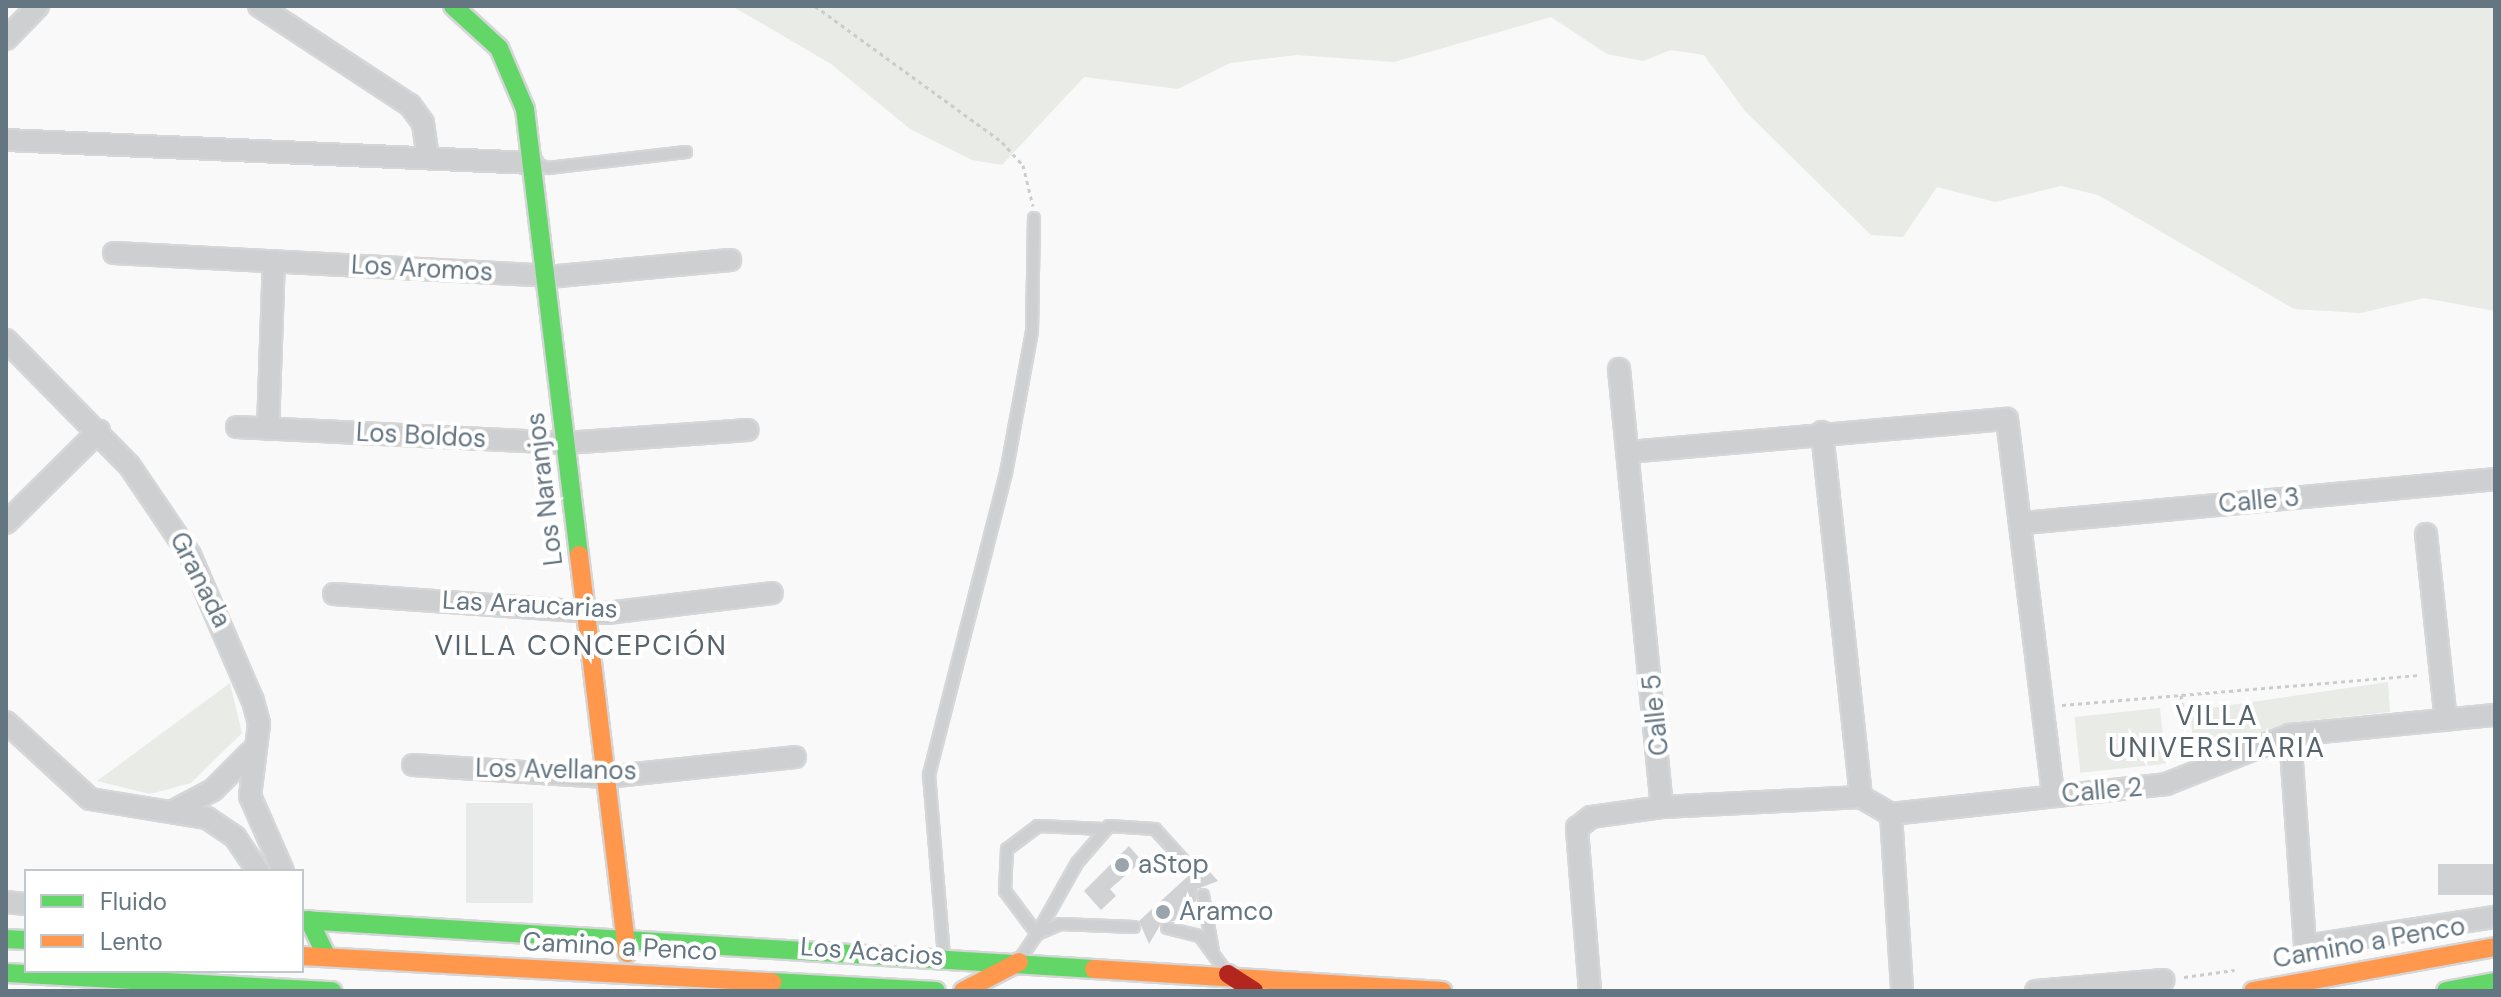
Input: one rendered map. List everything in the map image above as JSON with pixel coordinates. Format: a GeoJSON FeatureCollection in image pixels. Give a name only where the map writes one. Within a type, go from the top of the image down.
{"type":"FeatureCollection","features":[{"type":"Feature","properties":{"kind":"main road","name":"Los Naranjos"},"geometry":{"type":"LineString","coordinates":[[453,6],[489,35],[515,77],[532,163],[629,982]]}},
{"type":"Feature","properties":{"kind":"main road","name":"Los Acacios"},"geometry":{"type":"LineString","coordinates":[[304,916],[1228,974],[1442,991]]}},
{"type":"Feature","properties":{"kind":"main road"},"geometry":{"type":"LineString","coordinates":[[304,916],[327,957]]}},
{"type":"Feature","properties":{"kind":"main road","name":"Camino a Penco"},"geometry":{"type":"LineString","coordinates":[[2253,991],[2495,947]]}},
{"type":"Feature","properties":{"kind":"main road","name":"Camino a Penco"},"geometry":{"type":"LineString","coordinates":[[304,956],[629,982],[936,991]]}},
{"type":"Feature","properties":{"kind":"main road"},"geometry":{"type":"LineString","coordinates":[[963,991],[1019,962]]}},
{"type":"Feature","properties":{"kind":"main road"},"geometry":{"type":"LineString","coordinates":[[6,973],[333,991]]}},
{"type":"Feature","properties":{"kind":"main road"},"geometry":{"type":"LineString","coordinates":[[1228,974],[1254,991]]}},
{"type":"Feature","properties":{"kind":"main road"},"geometry":{"type":"LineString","coordinates":[[2446,991],[2495,982]]}},
{"type":"Feature","properties":{"kind":"street"},"geometry":{"type":"LineString","coordinates":[[6,39],[38,6]]}},
{"type":"Feature","properties":{"kind":"street"},"geometry":{"type":"LineString","coordinates":[[259,6],[410,105],[423,123],[428,158]]}},
{"type":"Feature","properties":{"kind":"street"},"geometry":{"type":"LineString","coordinates":[[6,140],[532,163]]}},
{"type":"Feature","properties":{"kind":"street","name":"Los Aromos"},"geometry":{"type":"LineString","coordinates":[[114,253],[545,275],[730,260]]}},
{"type":"Feature","properties":{"kind":"street"},"geometry":{"type":"LineString","coordinates":[[268,429],[274,261]]}},
{"type":"Feature","properties":{"kind":"street","name":"Granada"},"geometry":{"type":"LineString","coordinates":[[6,340],[99,431],[159,503],[213,604],[253,701],[259,724],[251,752],[250,796],[282,869]]}},
{"type":"Feature","properties":{"kind":"street","name":"Calle 5"},"geometry":{"type":"LineString","coordinates":[[1619,369],[1662,807]]}},
{"type":"Feature","properties":{"kind":"street"},"geometry":{"type":"LineString","coordinates":[[1628,452],[1822,432],[2007,419],[2023,523],[2053,795]]}},
{"type":"Feature","properties":{"kind":"street","name":"Los Boldos"},"geometry":{"type":"LineString","coordinates":[[237,427],[566,443],[748,430]]}},
{"type":"Feature","properties":{"kind":"street"},"geometry":{"type":"LineString","coordinates":[[6,523],[99,431]]}},
{"type":"Feature","properties":{"kind":"street"},"geometry":{"type":"LineString","coordinates":[[1822,432],[1861,797]]}},
{"type":"Feature","properties":{"kind":"street","name":"Calle 3"},"geometry":{"type":"LineString","coordinates":[[2023,523],[2495,479]]}},
{"type":"Feature","properties":{"kind":"street"},"geometry":{"type":"LineString","coordinates":[[2426,534],[2446,720]]}},
{"type":"Feature","properties":{"kind":"street","name":"Las Araucarias"},"geometry":{"type":"LineString","coordinates":[[334,594],[587,613],[772,593]]}},
{"type":"Feature","properties":{"kind":"street","name":"Calle 2"},"geometry":{"type":"LineString","coordinates":[[1891,814],[2189,778],[2290,735],[2495,715]]}},
{"type":"Feature","properties":{"kind":"street"},"geometry":{"type":"LineString","coordinates":[[6,722],[90,799],[173,811],[226,829],[256,869]]}},
{"type":"Feature","properties":{"kind":"street"},"geometry":{"type":"LineString","coordinates":[[2290,735],[2305,946],[2495,917]]}},
{"type":"Feature","properties":{"kind":"street"},"geometry":{"type":"LineString","coordinates":[[173,811],[213,790],[251,752]]}},
{"type":"Feature","properties":{"kind":"street","name":"Los Avellanos"},"geometry":{"type":"LineString","coordinates":[[413,765],[606,777],[795,757]]}},
{"type":"Feature","properties":{"kind":"street"},"geometry":{"type":"LineString","coordinates":[[1590,991],[1577,828],[1591,817],[1662,807],[1861,797],[1891,814],[1902,991]]}},
{"type":"Feature","properties":{"kind":"street"},"geometry":{"type":"LineString","coordinates":[[2036,991],[2164,980]]}},
{"type":"Feature","properties":{"kind":"lane"},"geometry":{"type":"LineString","coordinates":[[532,163],[548,168],[686,152]]}},
{"type":"Feature","properties":{"kind":"lane"},"geometry":{"type":"LineString","coordinates":[[944,957],[929,775],[1006,473],[1032,332],[1034,218]]}},
{"type":"Feature","properties":{"kind":"lane"},"geometry":{"type":"LineString","coordinates":[[1037,934],[1005,891],[1007,849],[1038,826],[1155,829],[1193,871]]}},
{"type":"Feature","properties":{"kind":"lane"},"geometry":{"type":"LineString","coordinates":[[1019,962],[1103,829]]}},
{"type":"Feature","properties":{"kind":"lane"},"geometry":{"type":"LineString","coordinates":[[1203,895],[1213,954]]}},
{"type":"Feature","properties":{"kind":"lane"},"geometry":{"type":"LineString","coordinates":[[1037,934],[1060,924],[1134,927]]}},
{"type":"Feature","properties":{"kind":"lane"},"geometry":{"type":"LineString","coordinates":[[1167,928],[1193,932],[1228,974]]}},
{"type":"Feature","properties":{"kind":"path"},"geometry":{"type":"LineString","coordinates":[[815,6],[1002,142],[1028,176],[1034,218]]}},
{"type":"Feature","properties":{"kind":"path"},"geometry":{"type":"LineString","coordinates":[[2043,706],[2441,673]]}},
{"type":"Feature","properties":{"kind":"path"},"geometry":{"type":"LineString","coordinates":[[2181,695],[2189,778]]}},
{"type":"Feature","properties":{"kind":"shaded area"},"geometry":{"type":"Polygon","coordinates":[[[732,6],[2495,6],[2495,311],[2424,298],[2361,313],[2294,309],[2098,195],[2061,186],[1995,202],[1937,187],[1903,237],[1871,235],[1745,111],[1704,55],[1671,50],[1643,61],[1607,54],[1551,17],[1394,62],[1296,55],[1230,63],[1178,89],[1084,77],[1002,165],[972,160],[910,129],[831,64],[732,6]]]}},
{"type":"Feature","properties":{"kind":"shaded area"},"geometry":{"type":"Polygon","coordinates":[[[2388,682],[2390,712],[2285,723],[2195,760],[2190,711],[2388,682]]]}},
{"type":"Feature","properties":{"kind":"shaded area"},"geometry":{"type":"Polygon","coordinates":[[[230,683],[242,733],[191,783],[150,794],[97,781],[230,683]]]}},
{"type":"Feature","properties":{"kind":"shaded area"},"geometry":{"type":"Polygon","coordinates":[[[2160,708],[2166,764],[2080,773],[2074,717],[2160,708]]]}},
{"type":"Feature","properties":{"kind":"shaded area"},"geometry":{"type":"Polygon","coordinates":[[[466,803],[533,803],[533,903],[466,903],[466,803]]]}},
{"type":"Feature","properties":{"kind":"building"},"geometry":{"type":"Polygon","coordinates":[[[1129,846],[1142,861],[1110,889],[1116,896],[1101,910],[1084,891],[1129,846]]]}},
{"type":"Feature","properties":{"kind":"building"},"geometry":{"type":"Polygon","coordinates":[[[1202,863],[1218,881],[1197,889],[1196,901],[1174,921],[1162,922],[1149,944],[1139,921],[1187,877],[1199,876],[1202,863]]]}},
{"type":"Feature","properties":{"kind":"building"},"geometry":{"type":"Polygon","coordinates":[[[2438,864],[2495,864],[2495,895],[2438,895],[2438,864]]]}},
{"type":"Feature","properties":{"kind":"traffic: fast"},"geometry":{"type":"LineString","coordinates":[[453,6],[499,48],[525,109],[579,555]]}},
{"type":"Feature","properties":{"kind":"traffic: fast"},"geometry":{"type":"LineString","coordinates":[[304,920],[1094,969]]}},
{"type":"Feature","properties":{"kind":"traffic: fast"},"geometry":{"type":"LineString","coordinates":[[309,920],[327,957]]}},
{"type":"Feature","properties":{"kind":"traffic: fast"},"geometry":{"type":"LineString","coordinates":[[6,939],[24,940]]}},
{"type":"Feature","properties":{"kind":"traffic: fast"},"geometry":{"type":"LineString","coordinates":[[6,973],[333,991]]}},
{"type":"Feature","properties":{"kind":"traffic: fast"},"geometry":{"type":"LineString","coordinates":[[772,982],[936,991]]}},
{"type":"Feature","properties":{"kind":"traffic: fast"},"geometry":{"type":"LineString","coordinates":[[2446,991],[2495,982]]}},
{"type":"Feature","properties":{"kind":"traffic: slow"},"geometry":{"type":"LineString","coordinates":[[579,555],[627,953]]}},
{"type":"Feature","properties":{"kind":"traffic: slow"},"geometry":{"type":"LineString","coordinates":[[2253,991],[2495,947]]}},
{"type":"Feature","properties":{"kind":"traffic: slow"},"geometry":{"type":"LineString","coordinates":[[304,956],[772,982]]}},
{"type":"Feature","properties":{"kind":"traffic: slow"},"geometry":{"type":"LineString","coordinates":[[963,991],[1019,962]]}},
{"type":"Feature","properties":{"kind":"traffic: slow"},"geometry":{"type":"LineString","coordinates":[[1094,969],[1442,991]]}},
{"type":"Feature","properties":{"kind":"traffic: jam"},"geometry":{"type":"LineString","coordinates":[[1228,974],[1254,991]]}},
{"type":"Feature","properties":{"kind":"place","name":"aStop"},"geometry":{"type":"Point","coordinates":[1122,865]}},
{"type":"Feature","properties":{"kind":"place","name":"Aramco"},"geometry":{"type":"Point","coordinates":[1163,912]}},
{"type":"Feature","properties":{"kind":"district","name":"VILLA CONCEPCIÓN"},"geometry":{"type":"Point","coordinates":[581,646]}},
{"type":"Feature","properties":{"kind":"district","name":"VILLA UNIVERSITARIA"},"geometry":{"type":"Point","coordinates":[2217,732]}}]}
